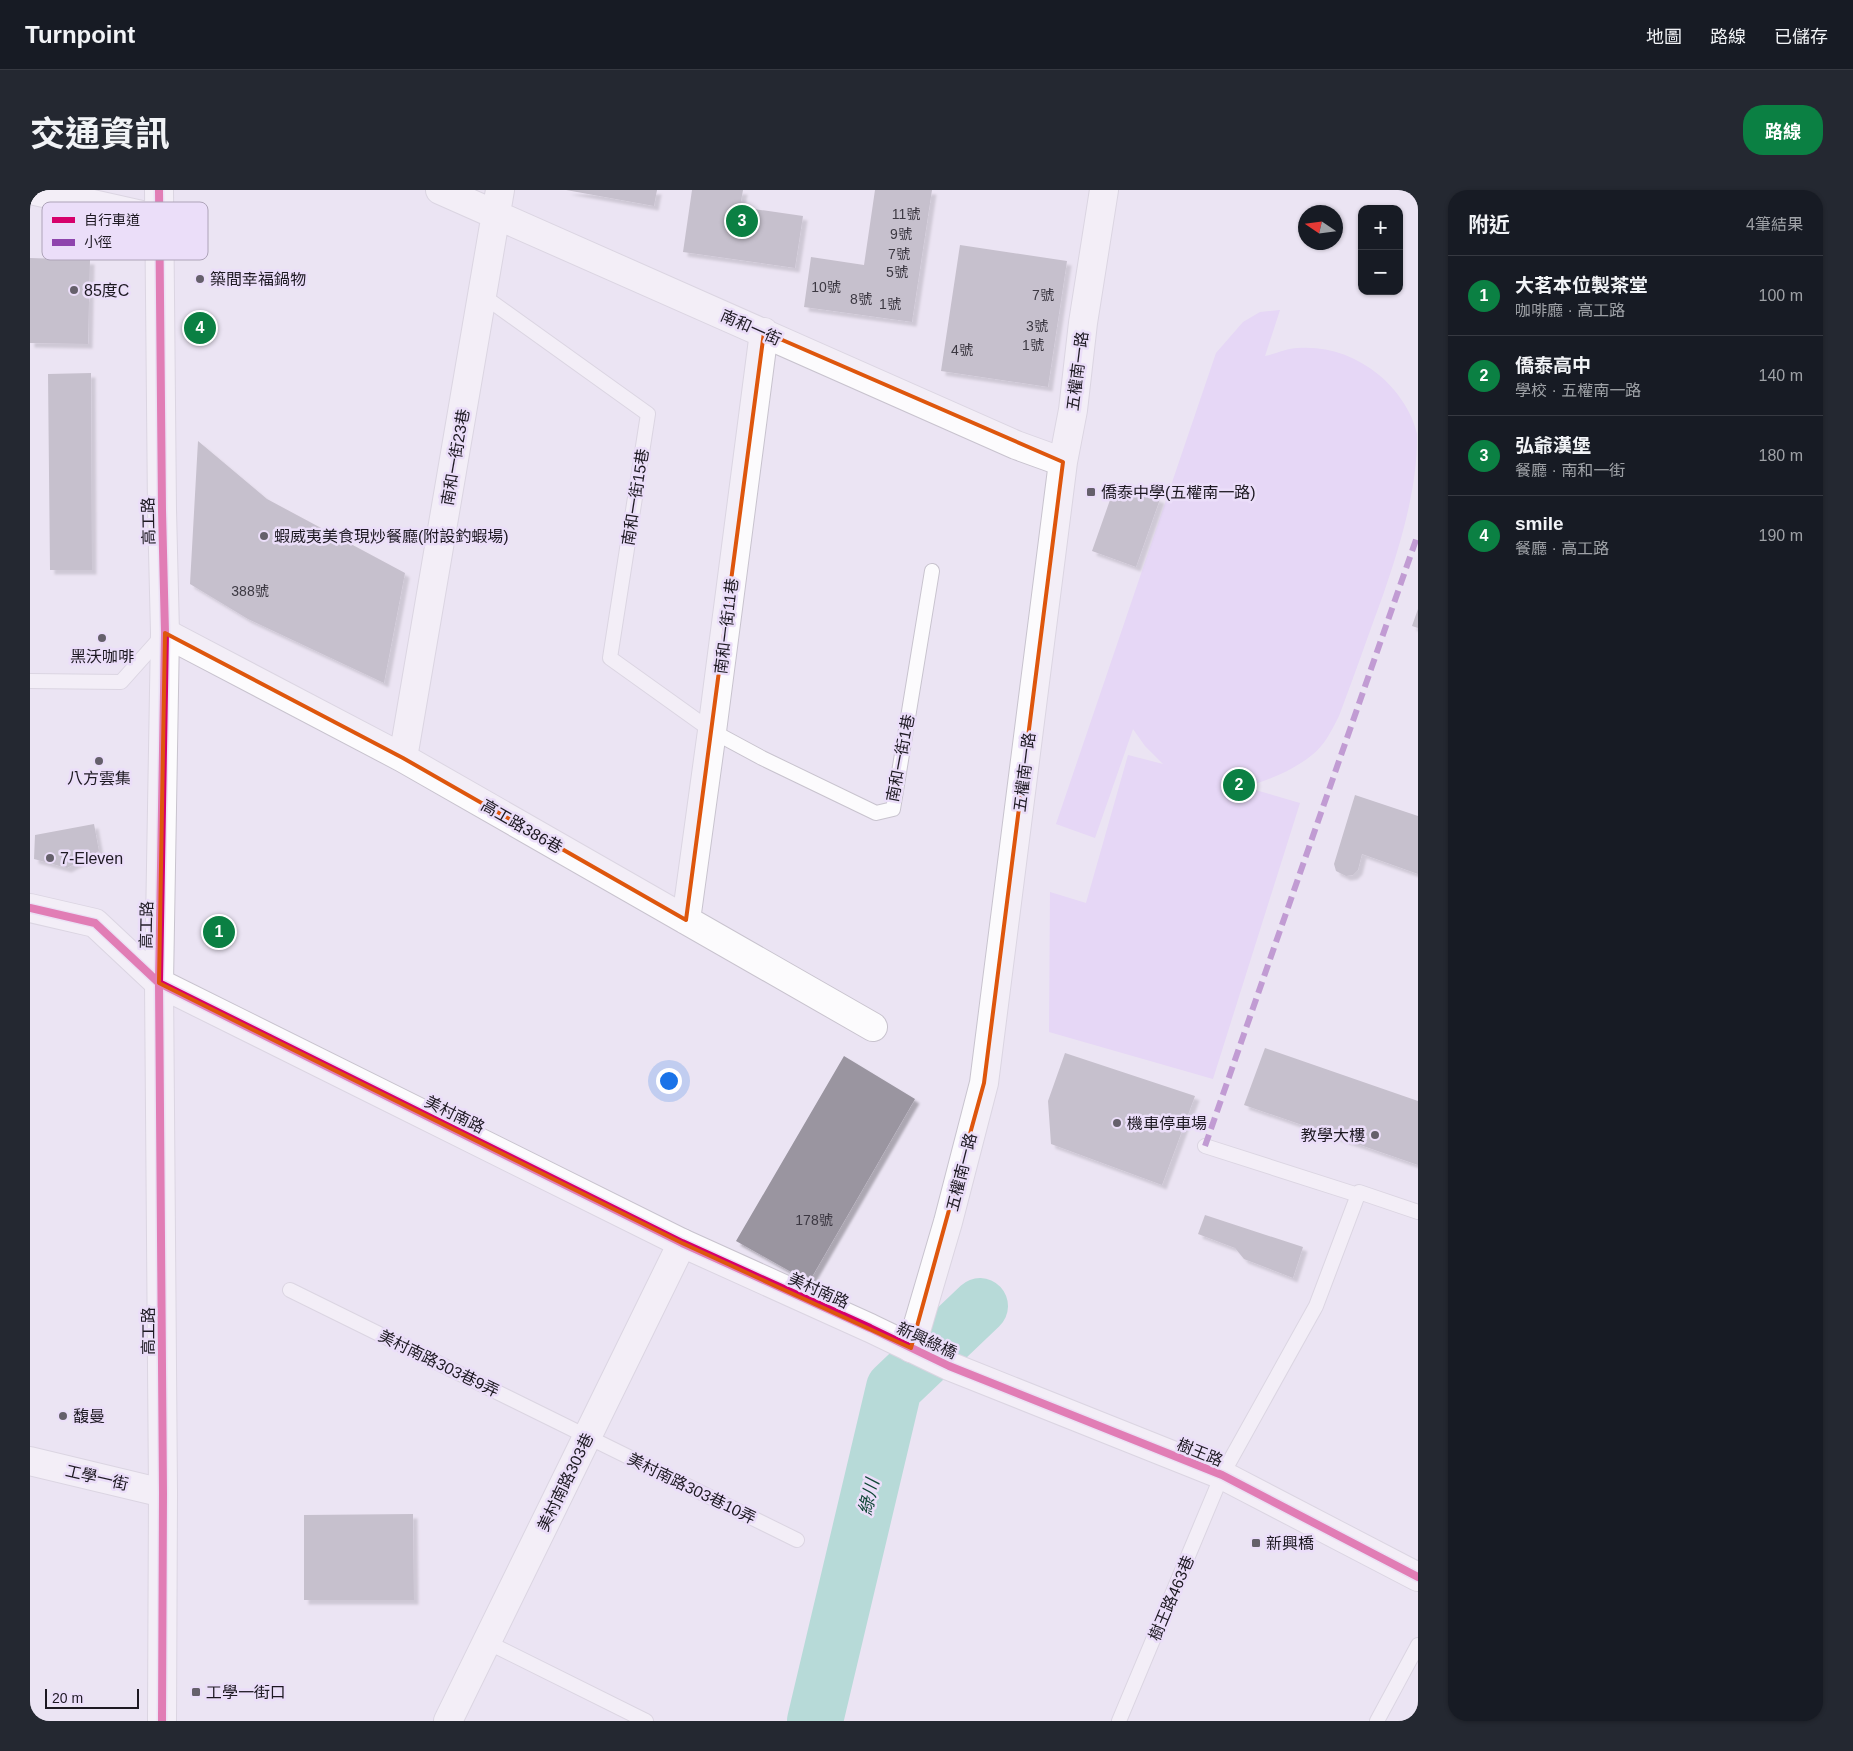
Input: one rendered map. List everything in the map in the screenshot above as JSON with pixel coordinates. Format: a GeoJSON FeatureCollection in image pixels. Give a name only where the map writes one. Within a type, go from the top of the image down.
{"type":"FeatureCollection","features":[{"type":"Feature","properties":{"kind":"street"},"geometry":{"type":"LineString","coordinates":[[31,190],[84,202]]}},
{"type":"Feature","properties":{"kind":"street","name":"南和一街"},"geometry":{"type":"LineString","coordinates":[[440,190],[498,203],[764,332],[1016,444],[1063,462]]}},
{"type":"Feature","properties":{"kind":"street","name":"五權南一路"},"geometry":{"type":"LineString","coordinates":[[911,1348],[948,1222],[984,1083],[1063,462],[1073,410],[1083,323],[1104,190]]}},
{"type":"Feature","properties":{"kind":"street","name":"南和一街23巷"},"geometry":{"type":"LineString","coordinates":[[403,758],[498,203]]}},
{"type":"Feature","properties":{"kind":"street","name":"高工路"},"geometry":{"type":"LineString","coordinates":[[159,260],[161,481],[165,633],[159,983],[164,1493],[162,1721]]}},
{"type":"Feature","properties":{"kind":"street","name":"南和一街11巷"},"geometry":{"type":"LineString","coordinates":[[686,920],[764,332]]}},
{"type":"Feature","properties":{"kind":"street","name":"高工路386巷"},"geometry":{"type":"LineString","coordinates":[[165,633],[403,758],[873,1028]]}},
{"type":"Feature","properties":{"kind":"street","name":"美村南路"},"geometry":{"type":"LineString","coordinates":[[30,908],[95,923],[159,983],[682,1243],[880,1332]]}},
{"type":"Feature","properties":{"kind":"street","name":"美村南路303巷"},"geometry":{"type":"LineString","coordinates":[[448,1721],[682,1243]]}},
{"type":"Feature","properties":{"kind":"street","name":"新興綠橋"},"geometry":{"type":"LineString","coordinates":[[880,1332],[963,1372]]}},
{"type":"Feature","properties":{"kind":"street","name":"樹王路"},"geometry":{"type":"LineString","coordinates":[[963,1372],[1222,1475],[1418,1577]]}},
{"type":"Feature","properties":{"kind":"street","name":"工學一街"},"geometry":{"type":"LineString","coordinates":[[30,1461],[164,1493]]}},
{"type":"Feature","properties":{"kind":"lane","name":"南和一街15巷"},"geometry":{"type":"LineString","coordinates":[[482,295],[648,414],[610,658],[712,731]]}},
{"type":"Feature","properties":{"kind":"lane","name":"南和一街1巷"},"geometry":{"type":"LineString","coordinates":[[712,731],[762,758],[876,812],[893,809],[932,571]]}},
{"type":"Feature","properties":{"kind":"lane"},"geometry":{"type":"LineString","coordinates":[[30,681],[121,682],[165,633]]}},
{"type":"Feature","properties":{"kind":"lane"},"geometry":{"type":"LineString","coordinates":[[1204,1146],[1358,1195],[1359,1192],[1418,1212]]}},
{"type":"Feature","properties":{"kind":"lane","name":"樹王路463巷"},"geometry":{"type":"LineString","coordinates":[[1119,1721],[1222,1475],[1316,1306],[1358,1195]]}},
{"type":"Feature","properties":{"kind":"lane","name":"美村南路303巷9弄"},"geometry":{"type":"LineString","coordinates":[[290,1290],[587,1436]]}},
{"type":"Feature","properties":{"kind":"lane","name":"美村南路303巷10弄"},"geometry":{"type":"LineString","coordinates":[[587,1436],[797,1540]]}},
{"type":"Feature","properties":{"kind":"lane"},"geometry":{"type":"LineString","coordinates":[[487,1642],[646,1721]]}},
{"type":"Feature","properties":{"kind":"lane"},"geometry":{"type":"LineString","coordinates":[[1377,1721],[1418,1645]]}},
{"type":"Feature","properties":{"kind":"highlighted area"},"geometry":{"type":"Polygon","coordinates":[[[764,332],[1063,462],[984,1083],[911,1348],[682,1243],[159,983],[165,633],[403,758],[686,920],[764,332]]]}},
{"type":"Feature","properties":{"kind":"shaded area"},"geometry":{"type":"Polygon","coordinates":[[[1280,310],[1265,356],[1294,348],[1309,348],[1331,351],[1361,362],[1379,375],[1391,387],[1407,409],[1417,434],[1417,454],[1407,516],[1396,557],[1339,716],[1320,747],[1304,761],[1280,774],[1245,787],[1300,803],[1213,1079],[1049,1032],[1050,892],[1086,903],[1128,755],[1163,764],[1145,746],[1133,729],[1095,838],[1056,824],[1216,353],[1243,322],[1260,312],[1280,310]]]}},
{"type":"Feature","properties":{"kind":"building"},"geometry":{"type":"Polygon","coordinates":[[[566,190],[657,190],[654,206],[566,190]]]}},
{"type":"Feature","properties":{"kind":"building"},"geometry":{"type":"Polygon","coordinates":[[[692,190],[743,190],[740,207],[803,216],[795,268],[683,252],[692,190]]]}},
{"type":"Feature","properties":{"kind":"building"},"geometry":{"type":"Polygon","coordinates":[[[875,190],[932,190],[912,322],[804,307],[811,257],[864,265],[875,190]]]}},
{"type":"Feature","properties":{"kind":"building"},"geometry":{"type":"Polygon","coordinates":[[[960,245],[1067,261],[1048,387],[941,371],[960,245]]]}},
{"type":"Feature","properties":{"kind":"building"},"geometry":{"type":"Polygon","coordinates":[[[30,258],[42,258],[42,260],[90,260],[88,344],[30,343],[30,258]]]}},
{"type":"Feature","properties":{"kind":"building"},"geometry":{"type":"Polygon","coordinates":[[[91,373],[92,570],[50,570],[48,374],[91,373]]]}},
{"type":"Feature","properties":{"kind":"building","name":"蝦威夷美食現炒餐廳(附設釣蝦場)"},"geometry":{"type":"Polygon","coordinates":[[[198,441],[267,499],[405,573],[384,683],[248,619],[190,584],[198,441]]]}},
{"type":"Feature","properties":{"kind":"building"},"geometry":{"type":"Polygon","coordinates":[[[1116,483],[1160,499],[1136,567],[1092,551],[1116,483]]]}},
{"type":"Feature","properties":{"kind":"building"},"geometry":{"type":"Polygon","coordinates":[[[1418,609],[1418,628],[1412,626],[1418,609]]]}},
{"type":"Feature","properties":{"kind":"building"},"geometry":{"type":"Polygon","coordinates":[[[1355,795],[1418,816],[1418,874],[1362,854],[1358,870],[1353,875],[1346,876],[1336,871],[1334,864],[1355,795]]]}},
{"type":"Feature","properties":{"kind":"building"},"geometry":{"type":"Polygon","coordinates":[[[94,824],[99,851],[67,868],[34,859],[35,835],[94,824]]]}},
{"type":"Feature","properties":{"kind":"building","name":"教學大樓"},"geometry":{"type":"Polygon","coordinates":[[[1265,1048],[1418,1101],[1418,1165],[1244,1105],[1265,1048]]]}},
{"type":"Feature","properties":{"kind":"building","name":"機車停車場"},"geometry":{"type":"Polygon","coordinates":[[[1065,1053],[1195,1096],[1162,1185],[1051,1144],[1048,1101],[1065,1053]]]}},
{"type":"Feature","properties":{"kind":"building"},"geometry":{"type":"Polygon","coordinates":[[[844,1056],[915,1099],[809,1282],[736,1241],[844,1056]]]}},
{"type":"Feature","properties":{"kind":"building"},"geometry":{"type":"Polygon","coordinates":[[[1205,1215],[1303,1247],[1293,1278],[1244,1259],[1235,1248],[1198,1234],[1205,1215]]]}},
{"type":"Feature","properties":{"kind":"building"},"geometry":{"type":"Polygon","coordinates":[[[413,1514],[414,1600],[304,1600],[304,1515],[413,1514]]]}},
{"type":"Feature","properties":{"kind":"waterway","name":"綠川"},"geometry":{"type":"LineString","coordinates":[[815,1721],[894,1388],[980,1306]]}},
{"type":"Feature","properties":{"kind":"marked path"},"geometry":{"type":"LineString","coordinates":[[1205,1146],[1418,534]]}},
{"type":"Feature","properties":{"kind":"cycle path"},"geometry":{"type":"LineString","coordinates":[[159,190],[159,202]]}},
{"type":"Feature","properties":{"kind":"cycle path"},"geometry":{"type":"LineString","coordinates":[[160,260],[165,633],[159,983],[163,1493],[162,1721]]}},
{"type":"Feature","properties":{"kind":"cycle path"},"geometry":{"type":"LineString","coordinates":[[30,908],[95,923],[159,983],[682,1243],[949,1366],[1222,1475],[1418,1577]]}},
{"type":"Feature","properties":{"kind":"place","name":"弘爺漢堡"},"geometry":{"type":"Point","coordinates":[742,221]}},
{"type":"Feature","properties":{"kind":"place","name":"築間幸福鍋物"},"geometry":{"type":"Point","coordinates":[200,279]}},
{"type":"Feature","properties":{"kind":"place","name":"85度C"},"geometry":{"type":"Point","coordinates":[74,290]}},
{"type":"Feature","properties":{"kind":"place","name":"smile"},"geometry":{"type":"Point","coordinates":[200,328]}},
{"type":"Feature","properties":{"kind":"place","name":"僑泰中學(五權南一路)"},"geometry":{"type":"Point","coordinates":[1091,492]}},
{"type":"Feature","properties":{"kind":"place","name":"蝦威夷美食現炒餐廳(附設釣蝦場)"},"geometry":{"type":"Point","coordinates":[264,536]}},
{"type":"Feature","properties":{"kind":"place","name":"黑沃咖啡"},"geometry":{"type":"Point","coordinates":[102,638]}},
{"type":"Feature","properties":{"kind":"place","name":"八方雲集"},"geometry":{"type":"Point","coordinates":[99,761]}},
{"type":"Feature","properties":{"kind":"place","name":"僑泰高中"},"geometry":{"type":"Point","coordinates":[1239,785]}},
{"type":"Feature","properties":{"kind":"place","name":"7-Eleven"},"geometry":{"type":"Point","coordinates":[50,858]}},
{"type":"Feature","properties":{"kind":"place","name":"大茗本位製茶堂"},"geometry":{"type":"Point","coordinates":[219,932]}},
{"type":"Feature","properties":{"kind":"place","name":"機車停車場"},"geometry":{"type":"Point","coordinates":[1117,1123]}},
{"type":"Feature","properties":{"kind":"place","name":"教學大樓"},"geometry":{"type":"Point","coordinates":[1375,1135]}},
{"type":"Feature","properties":{"kind":"place","name":"馥曼"},"geometry":{"type":"Point","coordinates":[63,1416]}},
{"type":"Feature","properties":{"kind":"place","name":"新興橋"},"geometry":{"type":"Point","coordinates":[1256,1543]}},
{"type":"Feature","properties":{"kind":"place","name":"工學一街口"},"geometry":{"type":"Point","coordinates":[196,1692]}}]}
